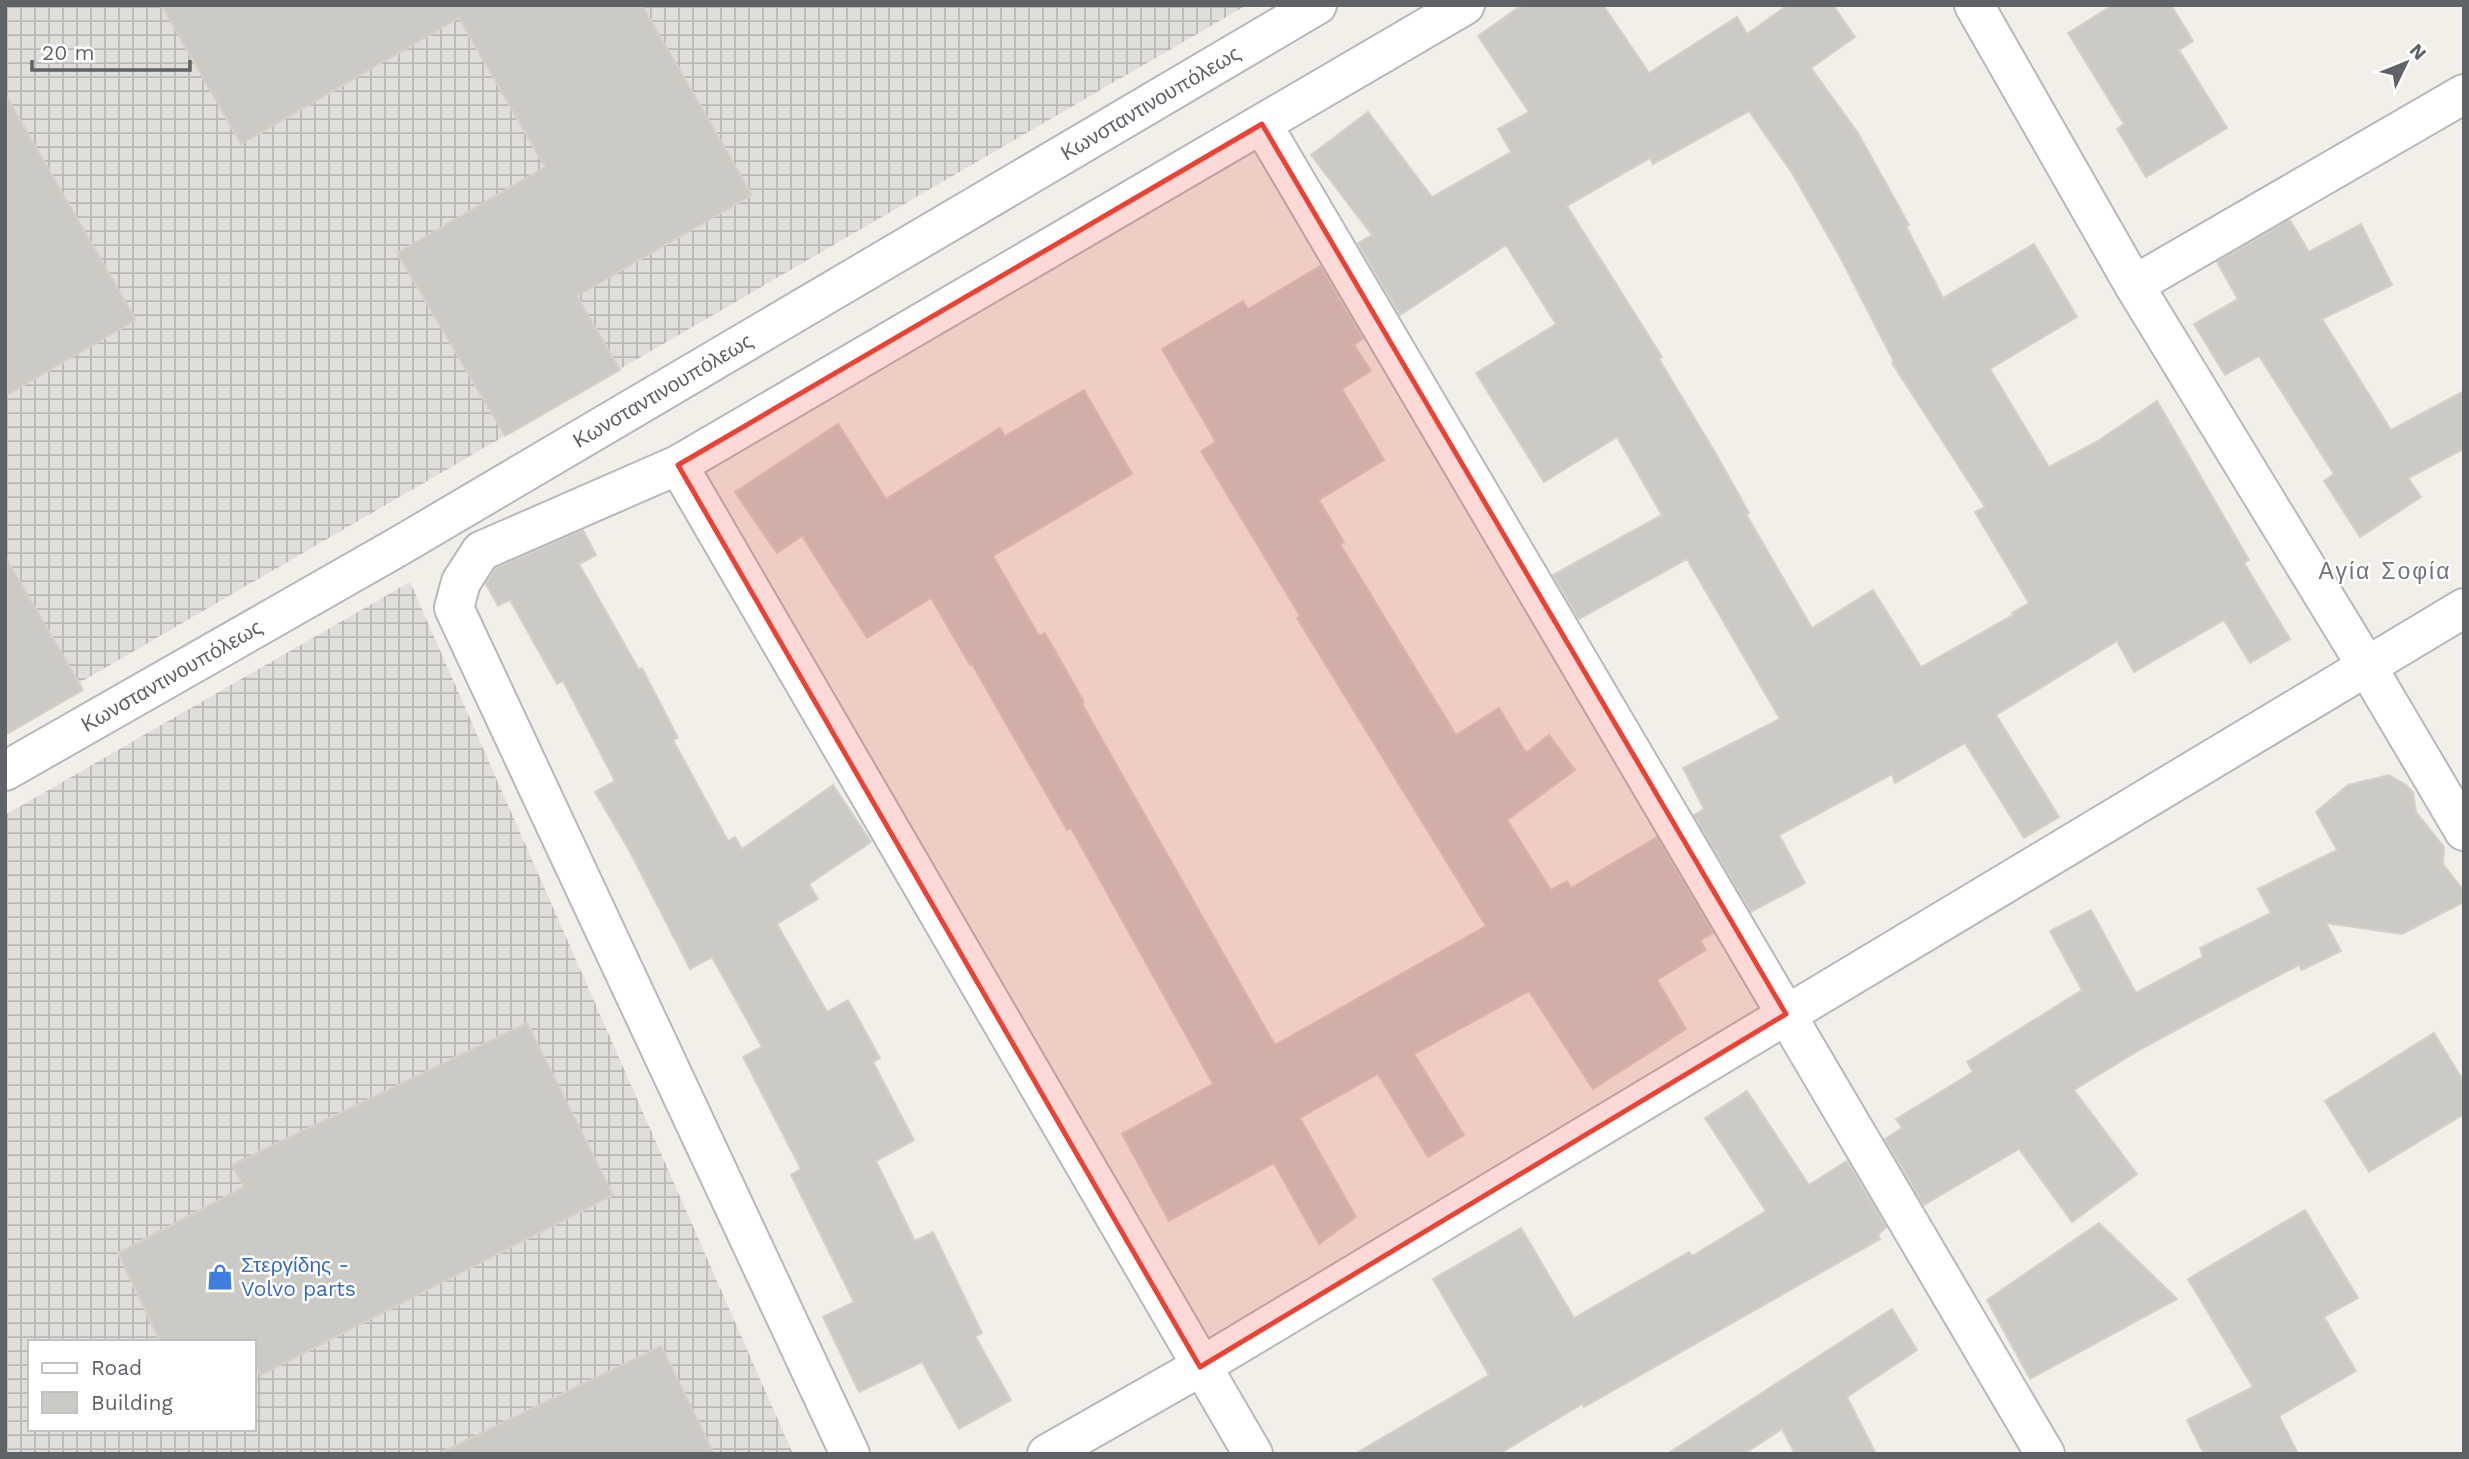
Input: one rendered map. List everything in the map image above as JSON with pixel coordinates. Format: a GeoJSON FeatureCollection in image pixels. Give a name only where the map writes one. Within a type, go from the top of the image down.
{"type":"FeatureCollection","features":[{"type":"Feature","properties":{"kind":"street","name":"Κωνσταντινουπόλεως"},"geometry":{"type":"LineString","coordinates":[[5,772],[401,545],[1317,5]]}},
{"type":"Feature","properties":{"kind":"street"},"geometry":{"type":"LineString","coordinates":[[849,1454],[454,608],[461,583],[481,551],[678,465],[1465,5]]}},
{"type":"Feature","properties":{"kind":"street"},"geometry":{"type":"LineString","coordinates":[[1974,5],[2134,285],[2464,831]]}},
{"type":"Feature","properties":{"kind":"street"},"geometry":{"type":"LineString","coordinates":[[2134,285],[2464,94]]}},
{"type":"Feature","properties":{"kind":"street"},"geometry":{"type":"LineString","coordinates":[[1262,124],[2045,1454]]}},
{"type":"Feature","properties":{"kind":"street"},"geometry":{"type":"LineString","coordinates":[[678,465],[1253,1454]]}},
{"type":"Feature","properties":{"kind":"street"},"geometry":{"type":"LineString","coordinates":[[1047,1454],[1200,1367],[2464,608]]}},
{"type":"Feature","properties":{"kind":"highlighted area"},"geometry":{"type":"Polygon","coordinates":[[[1262,124],[1786,1014],[1200,1367],[678,465],[1262,124]]]}},
{"type":"Feature","properties":{"kind":"shaded area"},"geometry":{"type":"Polygon","coordinates":[[[5,5],[1247,5],[5,726],[5,5]]]}},
{"type":"Feature","properties":{"kind":"shaded area"},"geometry":{"type":"Polygon","coordinates":[[[410,582],[793,1454],[5,1454],[5,815],[410,582]]]}},
{"type":"Feature","properties":{"kind":"building"},"geometry":{"type":"Polygon","coordinates":[[[161,5],[642,5],[752,195],[577,296],[620,370],[505,436],[397,253],[545,167],[459,18],[241,144],[161,5]]]}},
{"type":"Feature","properties":{"kind":"building"},"geometry":{"type":"Polygon","coordinates":[[[1522,5],[1603,5],[1649,73],[1737,17],[1747,34],[1788,5],[1833,5],[1855,37],[1811,68],[1858,133],[1909,225],[1906,226],[1943,298],[2034,244],[2077,317],[1990,369],[2049,467],[2098,441],[2157,401],[2249,560],[2244,563],[2290,639],[2250,663],[2224,620],[2134,672],[2117,641],[1996,715],[2059,817],[2024,838],[1965,743],[1895,783],[1892,774],[1779,835],[1805,883],[1751,912],[1694,815],[1704,809],[1683,768],[1780,719],[1687,559],[1579,619],[1553,575],[1662,515],[1617,437],[1544,482],[1476,373],[1556,324],[1506,245],[1400,315],[1358,243],[1372,235],[1311,155],[1368,112],[1432,197],[1511,152],[1498,129],[1529,112],[1478,36],[1522,5]],[[1749,111],[1653,164],[1650,158],[1567,206],[1662,357],[1659,359],[1716,454],[1749,513],[1746,514],[1812,628],[1873,590],[1921,667],[2013,615],[2012,613],[2029,603],[1975,512],[1985,507],[1892,363],[1894,362],[1839,255],[1792,173],[1749,111]]]}},
{"type":"Feature","properties":{"kind":"building"},"geometry":{"type":"Polygon","coordinates":[[[2113,5],[2171,5],[2193,41],[2179,50],[2227,128],[2146,177],[2117,129],[2124,124],[2068,33],[2113,5]]]}},
{"type":"Feature","properties":{"kind":"building"},"geometry":{"type":"Polygon","coordinates":[[[5,94],[136,320],[5,396],[5,94]]]}},
{"type":"Feature","properties":{"kind":"building"},"geometry":{"type":"Polygon","coordinates":[[[2290,220],[2309,252],[2361,224],[2392,285],[2322,319],[2391,430],[2464,391],[2464,449],[2408,478],[2421,497],[2360,537],[2324,481],[2334,474],[2259,356],[2225,375],[2194,324],[2238,299],[2217,262],[2290,220]]]}},
{"type":"Feature","properties":{"kind":"building"},"geometry":{"type":"Polygon","coordinates":[[[1320,266],[1363,339],[1354,345],[1371,371],[1342,389],[1384,460],[1319,500],[1344,542],[1340,544],[1456,735],[1499,708],[1526,753],[1549,735],[1575,770],[1507,820],[1551,890],[1567,881],[1571,888],[1657,837],[1713,933],[1700,940],[1706,950],[1657,980],[1686,1029],[1593,1089],[1529,991],[1414,1054],[1464,1135],[1428,1157],[1378,1074],[1300,1118],[1356,1217],[1319,1244],[1274,1163],[1169,1221],[1122,1134],[1213,1084],[1071,828],[1067,830],[931,598],[867,638],[802,536],[777,553],[735,492],[838,424],[886,499],[1000,428],[1005,436],[1084,390],[1132,474],[993,556],[1039,636],[1045,633],[1084,702],[1082,704],[1275,1045],[1486,926],[1297,618],[1300,616],[1201,451],[1216,442],[1162,349],[1243,301],[1248,309],[1320,266]]]}},
{"type":"Feature","properties":{"kind":"building"},"geometry":{"type":"Polygon","coordinates":[[[583,530],[596,555],[579,564],[639,670],[642,668],[678,738],[673,740],[728,841],[735,837],[742,849],[833,785],[871,842],[809,884],[818,899],[777,924],[827,1012],[848,1000],[880,1058],[873,1062],[914,1140],[876,1161],[915,1241],[933,1232],[982,1333],[975,1336],[1011,1400],[959,1429],[922,1362],[859,1392],[823,1317],[854,1302],[791,1175],[801,1169],[743,1057],[762,1047],[712,957],[690,969],[629,850],[595,792],[615,781],[563,681],[557,684],[510,600],[498,606],[486,584],[496,568],[583,530]]]}},
{"type":"Feature","properties":{"kind":"building"},"geometry":{"type":"Polygon","coordinates":[[[5,556],[83,690],[5,735],[5,556]]]}},
{"type":"Feature","properties":{"kind":"building"},"geometry":{"type":"Polygon","coordinates":[[[2389,775],[2413,792],[2416,812],[2444,847],[2443,864],[2464,891],[2464,902],[2402,934],[2326,923],[2341,951],[2302,970],[2299,965],[2141,1049],[2074,1090],[2137,1174],[2072,1222],[2019,1149],[1924,1205],[1885,1139],[1902,1128],[1896,1119],[1973,1072],[1967,1062],[2082,990],[2050,931],[2091,910],[2136,993],[2203,957],[2200,948],[2271,913],[2258,889],[2337,850],[2316,812],[2348,785],[2389,775]]]}},
{"type":"Feature","properties":{"kind":"building"},"geometry":{"type":"Polygon","coordinates":[[[527,1023],[613,1195],[261,1375],[256,1367],[256,1340],[159,1340],[118,1253],[244,1187],[232,1165],[527,1023]]]}},
{"type":"Feature","properties":{"kind":"building"},"geometry":{"type":"Polygon","coordinates":[[[2434,1033],[2464,1082],[2464,1114],[2369,1172],[2325,1101],[2434,1033]]]}},
{"type":"Feature","properties":{"kind":"building"},"geometry":{"type":"Polygon","coordinates":[[[1747,1091],[1809,1185],[1847,1161],[1886,1227],[1878,1235],[1880,1239],[1584,1407],[1582,1404],[1499,1454],[1355,1454],[1489,1375],[1433,1279],[1521,1228],[1574,1318],[1689,1252],[1692,1256],[1766,1211],[1705,1118],[1747,1091]]]}},
{"type":"Feature","properties":{"kind":"building"},"geometry":{"type":"Polygon","coordinates":[[[2305,1210],[2358,1298],[2324,1317],[2356,1371],[2279,1416],[2298,1454],[2204,1454],[2187,1420],[2253,1387],[2188,1279],[2305,1210]]]}},
{"type":"Feature","properties":{"kind":"building"},"geometry":{"type":"Polygon","coordinates":[[[2099,1223],[2177,1299],[2030,1379],[1987,1300],[2099,1223]]]}},
{"type":"Feature","properties":{"kind":"building"},"geometry":{"type":"Polygon","coordinates":[[[1892,1309],[1917,1350],[1847,1397],[1876,1454],[1795,1454],[1782,1429],[1744,1454],[1667,1454],[1892,1309]]]}},
{"type":"Feature","properties":{"kind":"building"},"geometry":{"type":"Polygon","coordinates":[[[661,1346],[714,1454],[438,1454],[661,1346]]]}},
{"type":"Feature","properties":{"kind":"place","name":"Στεργίδης - Volvo parts"},"geometry":{"type":"Point","coordinates":[220,1277]}},
{"type":"Feature","properties":{"kind":"district","name":"Αγία Σοφία"},"geometry":{"type":"Point","coordinates":[2385,571]}}]}
